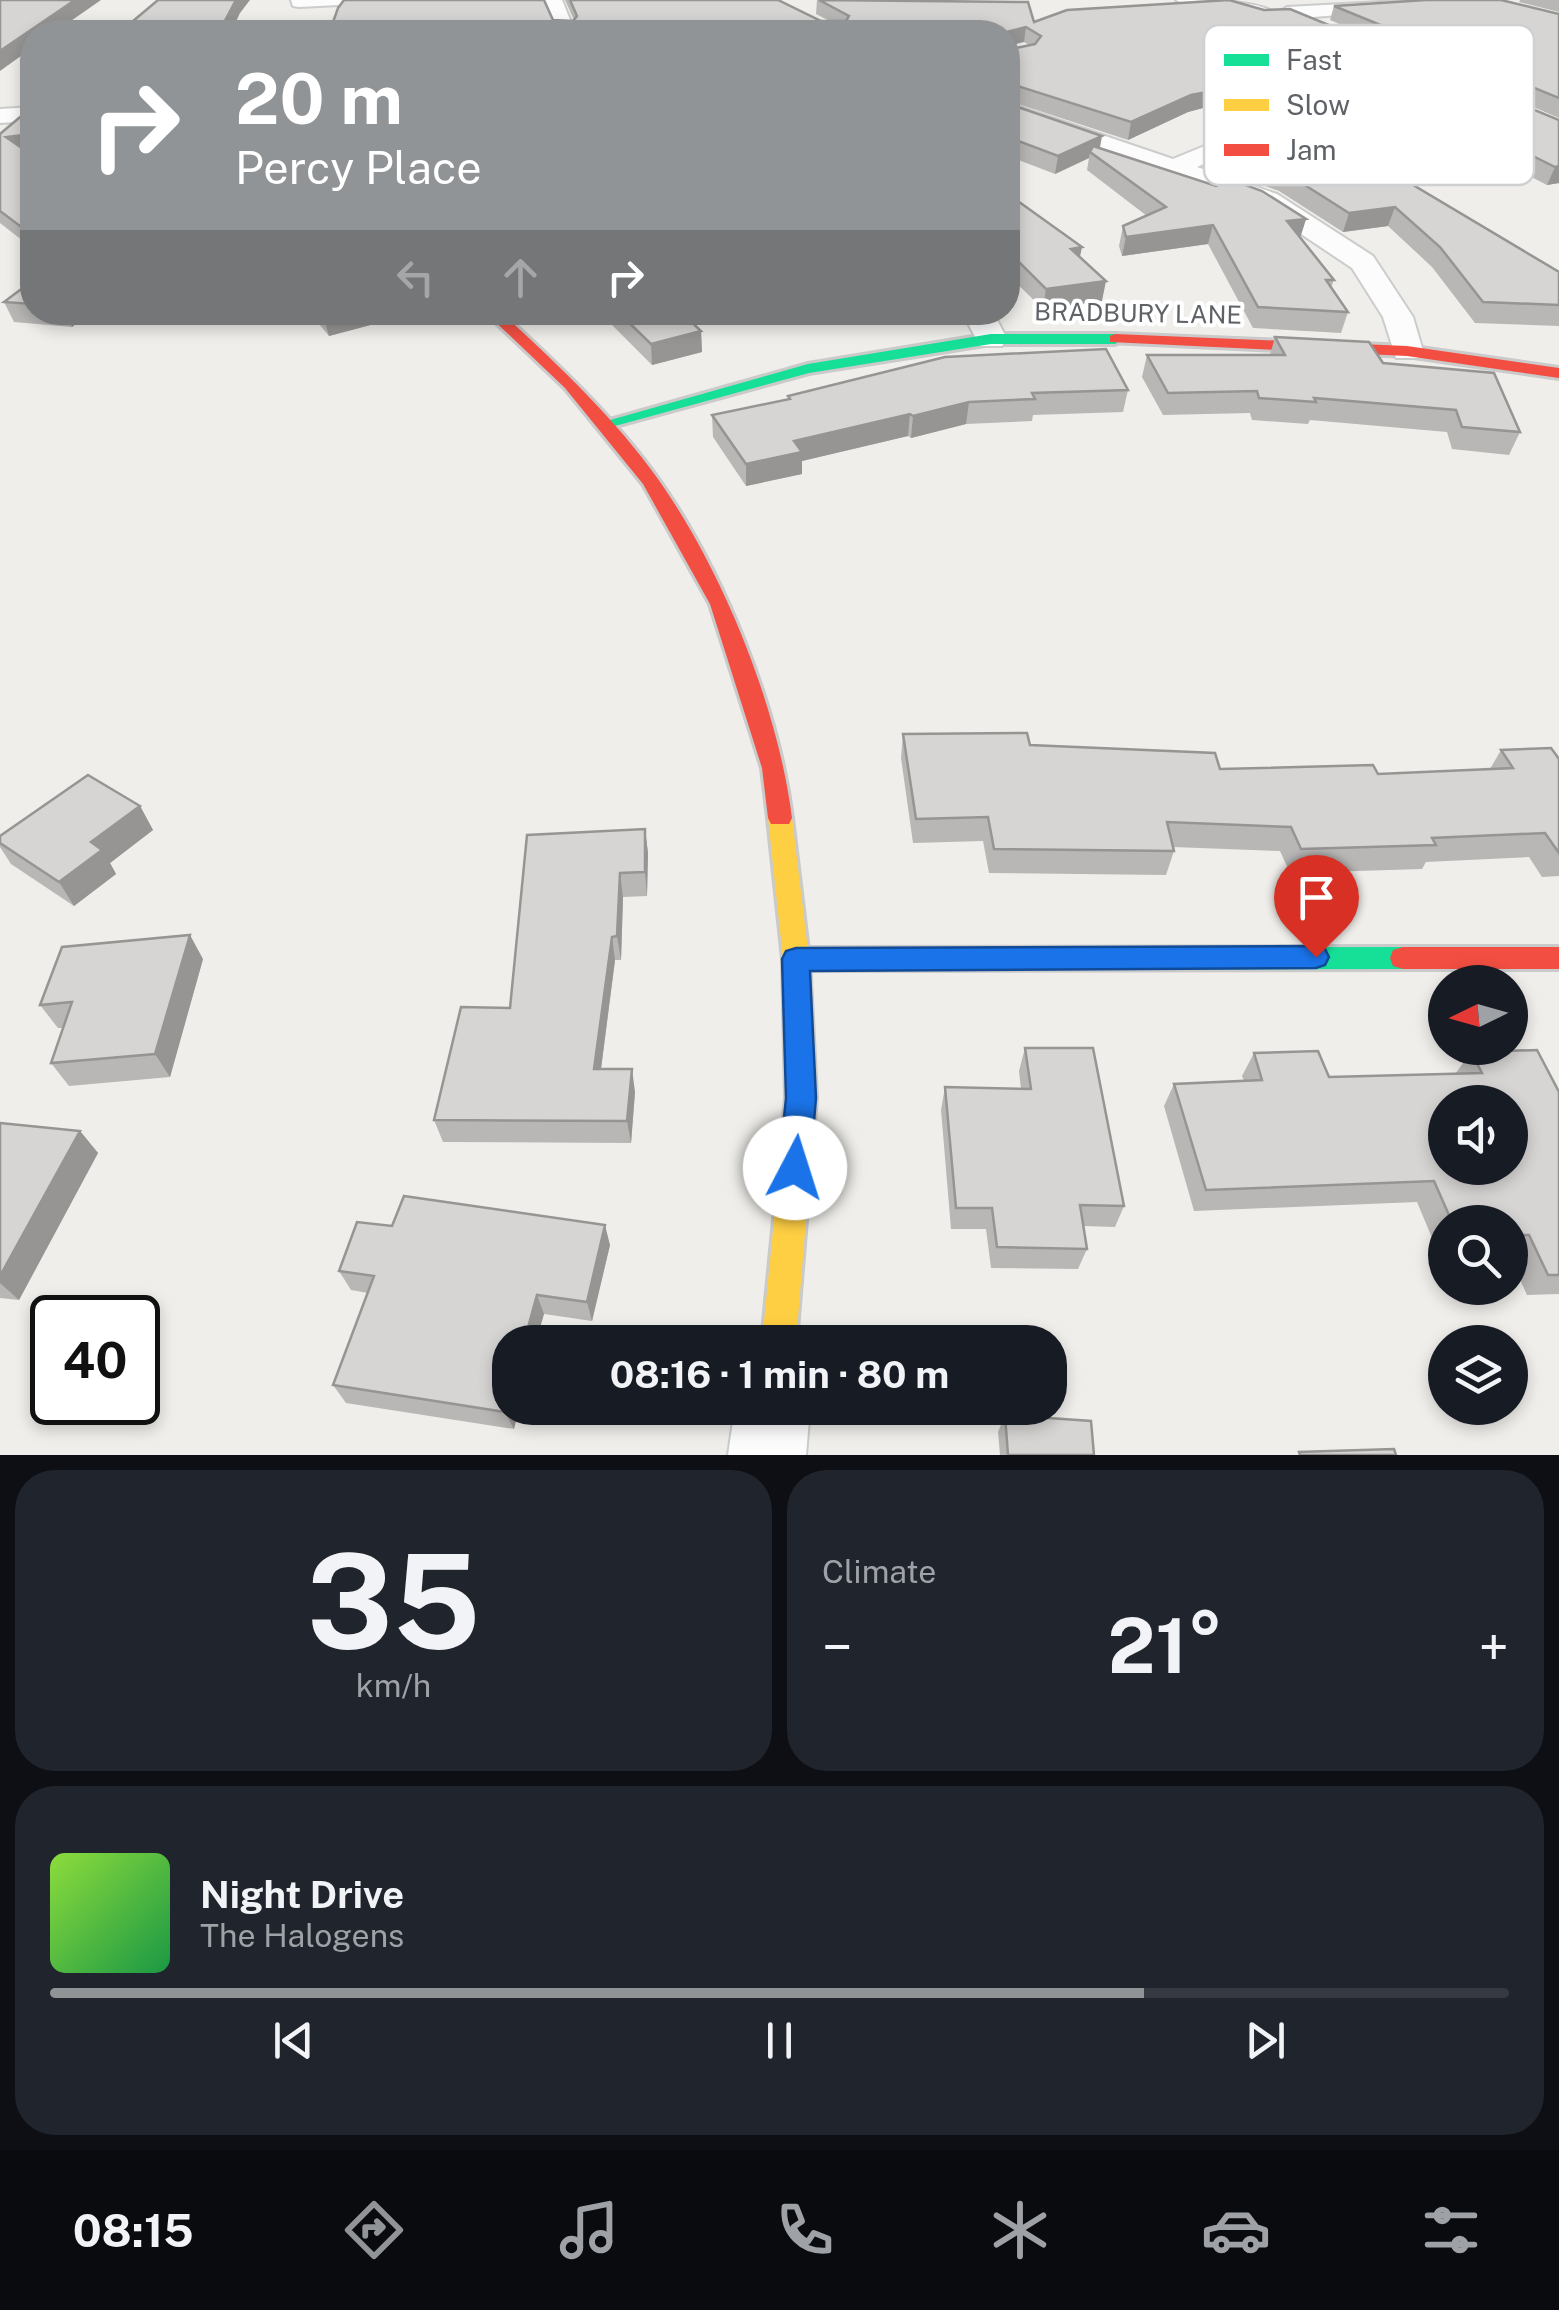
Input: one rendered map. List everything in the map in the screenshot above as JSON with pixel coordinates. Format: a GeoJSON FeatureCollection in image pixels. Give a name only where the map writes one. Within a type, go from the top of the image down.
{"type":"FeatureCollection","features":[{"type":"Feature","properties":{"kind":"street"},"geometry":{"type":"LineString","coordinates":[[286,20],[300,1],[339,0]]}},
{"type":"Feature","properties":{"kind":"street"},"geometry":{"type":"LineString","coordinates":[[1185,0],[1288,13],[1414,5]]}},
{"type":"Feature","properties":{"kind":"street"},"geometry":{"type":"LineString","coordinates":[[1288,13],[1316,25]]}},
{"type":"Feature","properties":{"kind":"street"},"geometry":{"type":"LineString","coordinates":[[1020,114],[1204,178]]}},
{"type":"Feature","properties":{"kind":"street"},"geometry":{"type":"LineString","coordinates":[[1173,168],[1204,155]]}},
{"type":"Feature","properties":{"kind":"street"},"geometry":{"type":"LineString","coordinates":[[1223,185],[1268,200],[1363,262],[1398,317],[1407,351]]}},
{"type":"Feature","properties":{"kind":"street"},"geometry":{"type":"LineString","coordinates":[[506,325],[571,385],[651,482],[720,604],[774,768],[796,959],[801,1098],[781,1325]]}},
{"type":"Feature","properties":{"kind":"street","name":"BRADBURY LANE"},"geometry":{"type":"LineString","coordinates":[[604,424],[984,326],[1407,351],[1559,372]]}},
{"type":"Feature","properties":{"kind":"street"},"geometry":{"type":"LineString","coordinates":[[796,959],[1559,958]]}},
{"type":"Feature","properties":{"kind":"street"},"geometry":{"type":"LineString","coordinates":[[767,1455],[771,1425]]}},
{"type":"Feature","properties":{"kind":"building"},"geometry":{"type":"Polygon","coordinates":[[[0,0],[75,0],[46,20],[20,20],[20,37],[0,51],[0,0]]]}},
{"type":"Feature","properties":{"kind":"building"},"geometry":{"type":"Polygon","coordinates":[[[158,0],[236,0],[225,20],[134,20],[158,0]]]}},
{"type":"Feature","properties":{"kind":"building"},"geometry":{"type":"Polygon","coordinates":[[[344,0],[544,0],[553,20],[334,20],[344,0]]]}},
{"type":"Feature","properties":{"kind":"building"},"geometry":{"type":"Polygon","coordinates":[[[570,0],[778,0],[819,20],[574,20],[577,16],[570,0]]]}},
{"type":"Feature","properties":{"kind":"building"},"geometry":{"type":"Polygon","coordinates":[[[819,0],[1028,2],[1034,22],[1067,10],[1229,0],[1264,10],[1290,9],[1329,25],[1204,25],[1204,93],[1131,122],[1020,87],[1020,47],[1035,44],[1041,36],[1026,27],[1020,29],[1020,20],[847,20],[849,16],[819,0]]]}},
{"type":"Feature","properties":{"kind":"building"},"geometry":{"type":"Polygon","coordinates":[[[1501,0],[1559,14],[1559,98],[1534,88],[1534,25],[1380,25],[1334,6],[1501,0]]]}},
{"type":"Feature","properties":{"kind":"building"},"geometry":{"type":"Polygon","coordinates":[[[1020,108],[1102,136],[1058,156],[1020,142],[1020,108]]]}},
{"type":"Feature","properties":{"kind":"building"},"geometry":{"type":"Polygon","coordinates":[[[1534,110],[1559,120],[1559,166],[1534,157],[1534,110]]]}},
{"type":"Feature","properties":{"kind":"building"},"geometry":{"type":"Polygon","coordinates":[[[20,117],[20,135],[6,137],[20,147],[20,226],[0,211],[0,134],[20,117]]]}},
{"type":"Feature","properties":{"kind":"building"},"geometry":{"type":"Polygon","coordinates":[[[1093,146],[1204,185],[1246,185],[1262,191],[1306,219],[1287,221],[1334,280],[1326,280],[1348,312],[1258,307],[1213,225],[1126,237],[1123,226],[1166,207],[1090,152],[1093,146]]]}},
{"type":"Feature","properties":{"kind":"building"},"geometry":{"type":"Polygon","coordinates":[[[1305,185],[1413,185],[1559,272],[1559,305],[1483,302],[1440,247],[1395,207],[1349,213],[1305,185]]]}},
{"type":"Feature","properties":{"kind":"building"},"geometry":{"type":"Polygon","coordinates":[[[1020,203],[1082,247],[1071,249],[1106,281],[1046,289],[1020,263],[1020,203]]]}},
{"type":"Feature","properties":{"kind":"building"},"geometry":{"type":"Polygon","coordinates":[[[20,290],[20,303],[4,302],[20,290]]]}},
{"type":"Feature","properties":{"kind":"building"},"geometry":{"type":"Polygon","coordinates":[[[631,325],[695,325],[701,331],[651,344],[631,325]]]}},
{"type":"Feature","properties":{"kind":"building"},"geometry":{"type":"Polygon","coordinates":[[[1275,337],[1369,342],[1383,363],[1494,373],[1520,432],[1462,427],[1456,410],[1314,398],[1316,402],[1259,398],[1257,391],[1168,393],[1147,355],[1285,355],[1275,337]]]}},
{"type":"Feature","properties":{"kind":"building"},"geometry":{"type":"Polygon","coordinates":[[[1106,349],[1128,390],[1032,393],[1035,399],[969,402],[794,441],[802,452],[746,464],[712,415],[790,399],[788,396],[945,357],[1106,349]]]}},
{"type":"Feature","properties":{"kind":"building"},"geometry":{"type":"Polygon","coordinates":[[[1027,733],[1030,745],[1215,753],[1220,769],[1373,765],[1378,774],[1513,768],[1501,750],[1551,748],[1559,759],[1559,853],[1545,833],[1432,838],[1436,845],[1301,849],[1291,827],[1167,822],[1174,851],[994,849],[988,817],[916,819],[903,734],[1027,733]]]}},
{"type":"Feature","properties":{"kind":"building"},"geometry":{"type":"Polygon","coordinates":[[[88,775],[140,806],[91,842],[102,850],[59,882],[0,843],[0,836],[88,775]]]}},
{"type":"Feature","properties":{"kind":"building"},"geometry":{"type":"Polygon","coordinates":[[[645,829],[645,872],[620,873],[617,936],[612,937],[594,1069],[632,1069],[627,1121],[434,1120],[461,1007],[510,1008],[527,835],[645,829]]]}},
{"type":"Feature","properties":{"kind":"building"},"geometry":{"type":"Polygon","coordinates":[[[190,935],[155,1054],[51,1063],[72,1002],[40,1005],[62,947],[190,935]]]}},
{"type":"Feature","properties":{"kind":"building"},"geometry":{"type":"Polygon","coordinates":[[[1025,1048],[1093,1048],[1124,1206],[1080,1205],[1087,1249],[997,1247],[992,1208],[956,1208],[945,1087],[1031,1089],[1025,1048]]]}},
{"type":"Feature","properties":{"kind":"building"},"geometry":{"type":"Polygon","coordinates":[[[1528,1050],[1537,1050],[1559,1092],[1559,1275],[1548,1275],[1528,1235],[1528,1205],[1445,1205],[1436,1185],[1528,1185],[1528,1085],[1428,1085],[1428,1181],[1206,1190],[1174,1084],[1262,1080],[1254,1053],[1318,1051],[1329,1077],[1482,1073],[1478,1065],[1528,1065],[1528,1050]]]}},
{"type":"Feature","properties":{"kind":"building"},"geometry":{"type":"Polygon","coordinates":[[[0,1123],[80,1131],[0,1276],[0,1123]]]}},
{"type":"Feature","properties":{"kind":"building"},"geometry":{"type":"Polygon","coordinates":[[[404,1196],[605,1225],[587,1302],[537,1295],[529,1325],[492,1325],[492,1410],[333,1385],[374,1276],[339,1271],[357,1222],[392,1226],[404,1196]]]}},
{"type":"Feature","properties":{"kind":"building"},"geometry":{"type":"Polygon","coordinates":[[[1091,1421],[1094,1455],[1008,1455],[1006,1425],[1091,1421]]]}},
{"type":"Feature","properties":{"kind":"building"},"geometry":{"type":"Polygon","coordinates":[[[1394,1449],[1396,1455],[1299,1452],[1394,1449]]]}},
{"type":"Feature","properties":{"kind":"traffic: fast"},"geometry":{"type":"LineString","coordinates":[[604,424],[808,369],[991,339],[1115,339]]}},
{"type":"Feature","properties":{"kind":"traffic: fast"},"geometry":{"type":"LineString","coordinates":[[796,959],[1403,958]]}},
{"type":"Feature","properties":{"kind":"traffic: slow"},"geometry":{"type":"LineString","coordinates":[[780,818],[796,959],[801,1098],[781,1325]]}},
{"type":"Feature","properties":{"kind":"traffic: jam"},"geometry":{"type":"LineString","coordinates":[[506,325],[571,385],[651,482],[720,604],[774,768],[780,818]]}},
{"type":"Feature","properties":{"kind":"traffic: jam"},"geometry":{"type":"LineString","coordinates":[[1115,339],[1407,351],[1559,373]]}},
{"type":"Feature","properties":{"kind":"traffic: jam"},"geometry":{"type":"LineString","coordinates":[[1403,958],[1559,958]]}},
{"type":"Feature","properties":{"kind":"route"},"geometry":{"type":"LineString","coordinates":[[795,1168],[801,1098],[796,959],[1316,957]]}}]}
